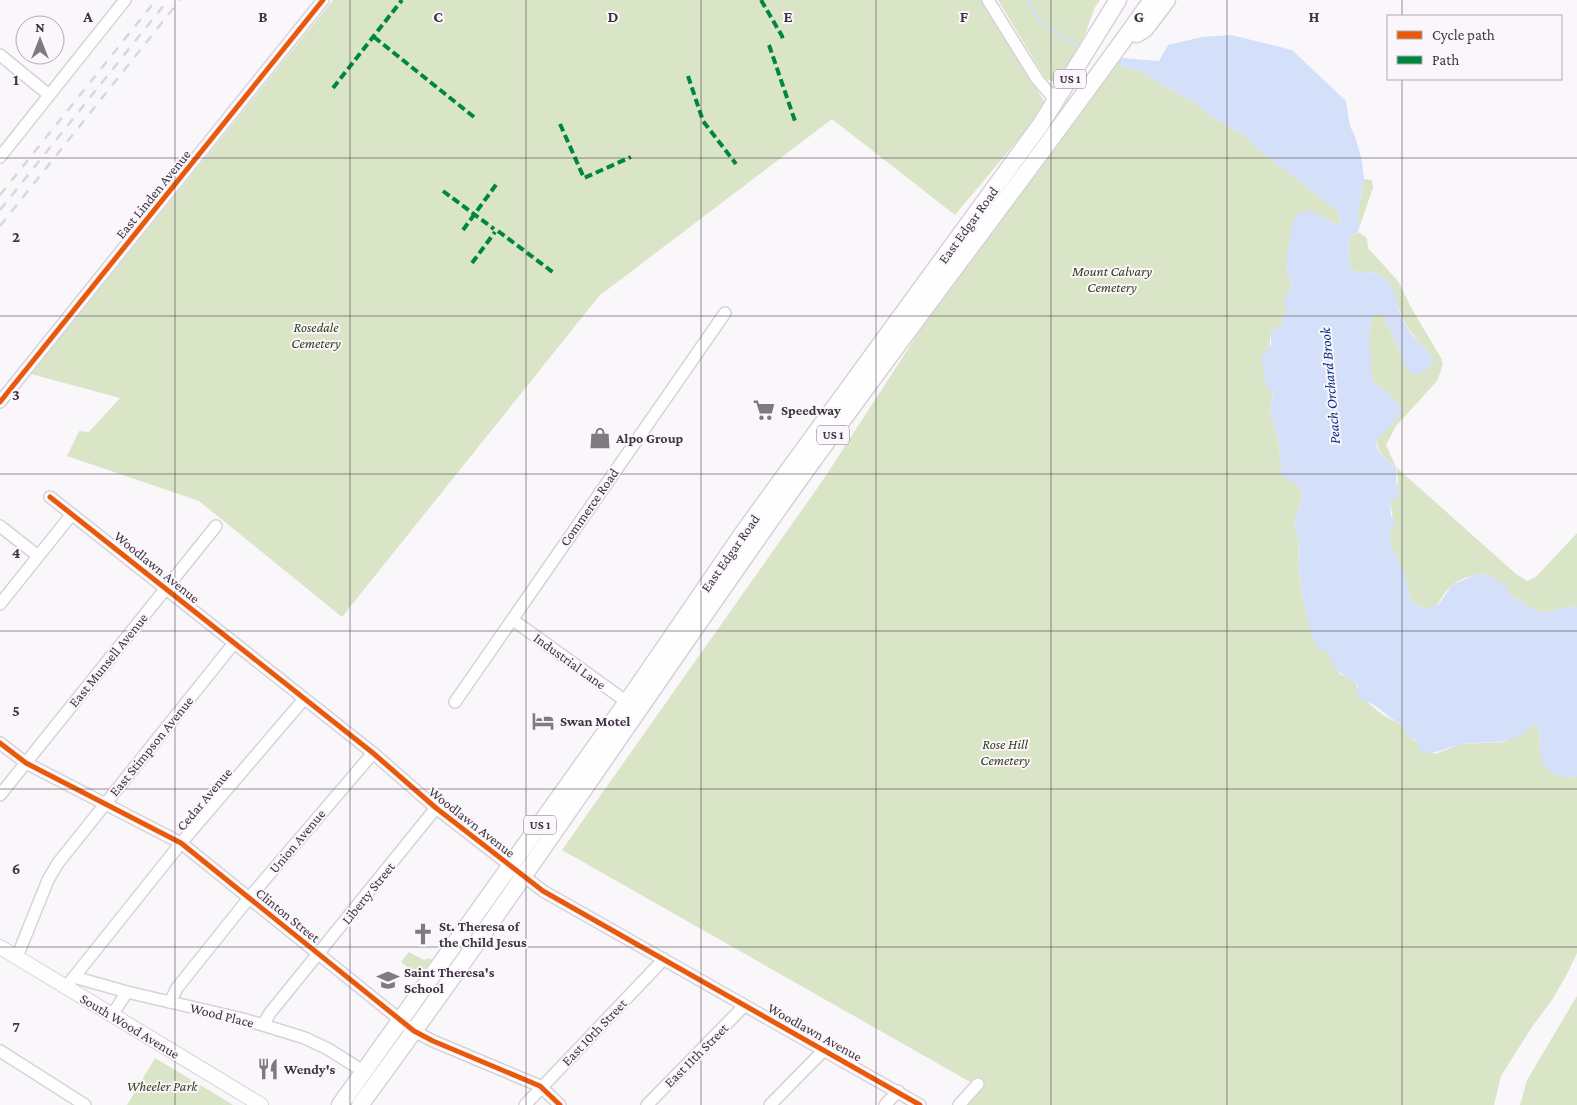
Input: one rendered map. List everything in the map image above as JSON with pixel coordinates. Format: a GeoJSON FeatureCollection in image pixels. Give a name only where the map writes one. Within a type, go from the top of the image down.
{"type":"FeatureCollection","features":[{"type":"Feature","properties":{"kind":"highway","name":"East Edgar Road"},"geometry":{"type":"LineString","coordinates":[[340,1105],[363,1071],[444,988],[626,702],[745,530],[1018,156],[1056,100],[1118,0]]}},
{"type":"Feature","properties":{"kind":"highway"},"geometry":{"type":"LineString","coordinates":[[1018,156],[1057,115],[1139,0]]}},
{"type":"Feature","properties":{"kind":"highway","name":"East Edgar Road"},"geometry":{"type":"LineString","coordinates":[[360,1105],[407,1026],[517,871],[784,501],[1099,75],[1152,0]]}},
{"type":"Feature","properties":{"kind":"highway"},"geometry":{"type":"LineString","coordinates":[[1122,42],[1145,30],[1167,0]]}},
{"type":"Feature","properties":{"kind":"main road","name":"South Wood Avenue"},"geometry":{"type":"LineString","coordinates":[[0,947],[70,982],[112,1015],[261,1105]]}},
{"type":"Feature","properties":{"kind":"street"},"geometry":{"type":"LineString","coordinates":[[0,157],[126,0]]}},
{"type":"Feature","properties":{"kind":"street","name":"East Linden Avenue"},"geometry":{"type":"LineString","coordinates":[[0,402],[323,0]]}},
{"type":"Feature","properties":{"kind":"street"},"geometry":{"type":"LineString","coordinates":[[988,0],[1037,79],[1056,100]]}},
{"type":"Feature","properties":{"kind":"street"},"geometry":{"type":"LineString","coordinates":[[0,55],[49,95]]}},
{"type":"Feature","properties":{"kind":"street","name":"Commerce Road"},"geometry":{"type":"LineString","coordinates":[[455,702],[725,313]]}},
{"type":"Feature","properties":{"kind":"street","name":"Woodlawn Avenue"},"geometry":{"type":"LineString","coordinates":[[50,497],[373,753],[436,808],[545,892],[920,1105]]}},
{"type":"Feature","properties":{"kind":"street"},"geometry":{"type":"LineString","coordinates":[[0,604],[72,514]]}},
{"type":"Feature","properties":{"kind":"street"},"geometry":{"type":"LineString","coordinates":[[0,526],[38,556]]}},
{"type":"Feature","properties":{"kind":"street","name":"East Munsell Avenue"},"geometry":{"type":"LineString","coordinates":[[0,795],[216,526]]}},
{"type":"Feature","properties":{"kind":"street","name":"Industrial Lane"},"geometry":{"type":"LineString","coordinates":[[513,620],[626,702]]}},
{"type":"Feature","properties":{"kind":"street","name":"East Stimpson Avenue"},"geometry":{"type":"LineString","coordinates":[[17,957],[48,880],[58,863],[234,643]]}},
{"type":"Feature","properties":{"kind":"street","name":"Cedar Avenue"},"geometry":{"type":"LineString","coordinates":[[70,982],[181,844],[304,699]]}},
{"type":"Feature","properties":{"kind":"street","name":"Clinton Street"},"geometry":{"type":"LineString","coordinates":[[0,743],[26,763],[181,844],[407,1026],[433,1041],[542,1087],[560,1105]]}},
{"type":"Feature","properties":{"kind":"street","name":"Union Avenue"},"geometry":{"type":"LineString","coordinates":[[170,1002],[177,988],[249,898],[373,753]]}},
{"type":"Feature","properties":{"kind":"street","name":"Liberty Street"},"geometry":{"type":"LineString","coordinates":[[263,1025],[270,1012],[436,808]]}},
{"type":"Feature","properties":{"kind":"street","name":"East 10th Street"},"geometry":{"type":"LineString","coordinates":[[525,1105],[664,959]]}},
{"type":"Feature","properties":{"kind":"street","name":"Wood Place"},"geometry":{"type":"LineString","coordinates":[[70,982],[127,992],[263,1025],[316,1042],[363,1071]]}},
{"type":"Feature","properties":{"kind":"street"},"geometry":{"type":"LineString","coordinates":[[112,1015],[127,992]]}},
{"type":"Feature","properties":{"kind":"street","name":"East 11th Street"},"geometry":{"type":"LineString","coordinates":[[647,1105],[744,1006]]}},
{"type":"Feature","properties":{"kind":"street"},"geometry":{"type":"LineString","coordinates":[[0,1051],[84,1105]]}},
{"type":"Feature","properties":{"kind":"street"},"geometry":{"type":"LineString","coordinates":[[770,1105],[823,1051]]}},
{"type":"Feature","properties":{"kind":"street"},"geometry":{"type":"LineString","coordinates":[[960,1105],[978,1084]]}},
{"type":"Feature","properties":{"kind":"street"},"geometry":{"type":"LineString","coordinates":[[885,1105],[898,1091]]}},
{"type":"Feature","properties":{"kind":"green space","name":"Rosedale Cemetery"},"geometry":{"type":"Polygon","coordinates":[[[333,0],[982,0],[1045,103],[1042,111],[955,215],[832,119],[599,296],[342,617],[199,501],[67,456],[79,431],[89,432],[120,398],[31,374],[333,0]]]}},
{"type":"Feature","properties":{"kind":"green space"},"geometry":{"type":"Polygon","coordinates":[[[998,0],[1100,0],[1095,7],[1081,46],[1071,66],[1061,79],[1051,81],[1045,78],[998,0]]]}},
{"type":"Feature","properties":{"kind":"green space","name":"Rose Hill Cemetery"},"geometry":{"type":"Polygon","coordinates":[[[1116,64],[1141,71],[1195,103],[1214,118],[1246,136],[1254,146],[1336,210],[1342,223],[1336,224],[1331,221],[1286,265],[1292,285],[1285,300],[1287,312],[1283,315],[1281,327],[1271,331],[1266,385],[1273,394],[1270,412],[1278,438],[1282,475],[1298,485],[1303,496],[1294,523],[1299,539],[1298,563],[1303,601],[1340,674],[1351,680],[1367,701],[1375,708],[1388,718],[1403,725],[1407,735],[1435,754],[1461,744],[1504,742],[1531,725],[1539,727],[1540,750],[1568,778],[1577,776],[1577,953],[1552,1000],[1532,1027],[1501,1076],[1494,1105],[952,1105],[972,1083],[562,850],[823,480],[930,315],[1116,64]]]}},
{"type":"Feature","properties":{"kind":"green space"},"geometry":{"type":"Polygon","coordinates":[[[1364,179],[1372,180],[1373,188],[1360,225],[1357,217],[1364,179]]]}},
{"type":"Feature","properties":{"kind":"green space"},"geometry":{"type":"Polygon","coordinates":[[[1358,232],[1367,238],[1368,248],[1398,281],[1441,358],[1443,365],[1437,381],[1396,426],[1386,445],[1396,467],[1385,458],[1377,443],[1377,437],[1402,409],[1391,395],[1373,382],[1371,377],[1369,336],[1372,314],[1382,314],[1405,365],[1428,351],[1406,325],[1389,282],[1376,274],[1352,271],[1349,244],[1351,235],[1358,232]]]}},
{"type":"Feature","properties":{"kind":"green space"},"geometry":{"type":"Polygon","coordinates":[[[1396,467],[1516,574],[1527,581],[1536,577],[1577,533],[1577,607],[1566,607],[1550,612],[1542,612],[1526,605],[1521,600],[1514,599],[1508,591],[1486,574],[1468,577],[1452,585],[1436,605],[1428,610],[1412,602],[1404,573],[1390,544],[1390,531],[1394,525],[1390,502],[1396,498],[1398,479],[1396,467]]]}},
{"type":"Feature","properties":{"kind":"green space"},"geometry":{"type":"Polygon","coordinates":[[[409,952],[424,960],[429,958],[432,960],[420,977],[401,962],[409,952]]]}},
{"type":"Feature","properties":{"kind":"green space"},"geometry":{"type":"Polygon","coordinates":[[[1577,996],[1577,1105],[1520,1105],[1527,1080],[1577,996]]]}},
{"type":"Feature","properties":{"kind":"green space","name":"Wheeler Park"},"geometry":{"type":"Polygon","coordinates":[[[155,1058],[225,1100],[233,1105],[127,1105],[155,1058]]]}},
{"type":"Feature","properties":{"kind":"water","name":"Peach Orchard Brook"},"geometry":{"type":"Polygon","coordinates":[[[1231,35],[1292,50],[1346,101],[1350,126],[1362,161],[1364,179],[1357,217],[1360,225],[1358,232],[1351,235],[1349,244],[1352,271],[1370,272],[1386,279],[1392,286],[1402,319],[1413,336],[1430,354],[1433,363],[1424,372],[1412,374],[1405,365],[1382,314],[1372,315],[1369,336],[1373,382],[1391,395],[1402,409],[1377,442],[1378,449],[1384,457],[1396,467],[1397,488],[1400,493],[1390,502],[1391,516],[1395,520],[1390,532],[1390,544],[1404,573],[1412,602],[1428,610],[1433,605],[1438,605],[1452,585],[1475,575],[1486,574],[1507,586],[1514,599],[1521,600],[1526,605],[1542,612],[1550,612],[1566,607],[1577,607],[1577,776],[1566,778],[1559,776],[1544,766],[1540,750],[1539,727],[1531,725],[1524,733],[1508,740],[1468,743],[1438,752],[1422,753],[1416,740],[1407,735],[1403,725],[1371,703],[1360,699],[1356,693],[1358,686],[1336,669],[1330,660],[1329,654],[1317,647],[1311,633],[1303,601],[1298,563],[1299,539],[1294,523],[1303,496],[1298,485],[1282,476],[1278,438],[1270,412],[1273,394],[1266,386],[1261,357],[1271,345],[1271,331],[1281,327],[1283,315],[1287,312],[1284,300],[1292,285],[1286,265],[1292,223],[1298,214],[1311,210],[1336,224],[1342,222],[1336,210],[1254,146],[1246,136],[1214,118],[1195,103],[1141,71],[1116,64],[1121,58],[1159,61],[1168,45],[1202,37],[1231,35]]]}},
{"type":"Feature","properties":{"kind":"waterway"},"geometry":{"type":"LineString","coordinates":[[1027,0],[1042,25],[1078,45]]}},
{"type":"Feature","properties":{"kind":"railway"},"geometry":{"type":"LineString","coordinates":[[0,195],[156,0]]}},
{"type":"Feature","properties":{"kind":"railway"},"geometry":{"type":"LineString","coordinates":[[0,210],[168,0]]}},
{"type":"Feature","properties":{"kind":"railway"},"geometry":{"type":"LineString","coordinates":[[0,226],[180,0]]}},
{"type":"Feature","properties":{"kind":"marked path"},"geometry":{"type":"LineString","coordinates":[[333,88],[402,0]]}},
{"type":"Feature","properties":{"kind":"marked path"},"geometry":{"type":"LineString","coordinates":[[761,0],[783,40]]}},
{"type":"Feature","properties":{"kind":"marked path"},"geometry":{"type":"LineString","coordinates":[[374,37],[474,117]]}},
{"type":"Feature","properties":{"kind":"marked path"},"geometry":{"type":"LineString","coordinates":[[769,45],[796,124]]}},
{"type":"Feature","properties":{"kind":"marked path"},"geometry":{"type":"LineString","coordinates":[[688,76],[703,121],[736,164]]}},
{"type":"Feature","properties":{"kind":"marked path"},"geometry":{"type":"LineString","coordinates":[[560,124],[584,178],[631,157]]}},
{"type":"Feature","properties":{"kind":"marked path"},"geometry":{"type":"LineString","coordinates":[[463,230],[498,182]]}},
{"type":"Feature","properties":{"kind":"marked path"},"geometry":{"type":"LineString","coordinates":[[443,191],[494,229]]}},
{"type":"Feature","properties":{"kind":"marked path"},"geometry":{"type":"LineString","coordinates":[[498,231],[554,273]]}},
{"type":"Feature","properties":{"kind":"marked path"},"geometry":{"type":"LineString","coordinates":[[472,263],[495,232]]}},
{"type":"Feature","properties":{"kind":"cycle path"},"geometry":{"type":"LineString","coordinates":[[0,402],[323,0]]}},
{"type":"Feature","properties":{"kind":"cycle path"},"geometry":{"type":"LineString","coordinates":[[50,497],[373,753],[436,808],[543,891],[920,1105]]}},
{"type":"Feature","properties":{"kind":"cycle path"},"geometry":{"type":"LineString","coordinates":[[0,743],[26,763],[181,843],[414,1031],[433,1041],[540,1086],[560,1105]]}},
{"type":"Feature","properties":{"kind":"place","name":"Speedway"},"geometry":{"type":"Point","coordinates":[764,410]}},
{"type":"Feature","properties":{"kind":"place","name":"Alpo Group"},"geometry":{"type":"Point","coordinates":[600,438]}},
{"type":"Feature","properties":{"kind":"place","name":"Swan Motel"},"geometry":{"type":"Point","coordinates":[543,721]}},
{"type":"Feature","properties":{"kind":"place","name":"St. Theresa of the Child Jesus"},"geometry":{"type":"Point","coordinates":[423,934]}},
{"type":"Feature","properties":{"kind":"place","name":"Saint Theresa's School"},"geometry":{"type":"Point","coordinates":[388,980]}},
{"type":"Feature","properties":{"kind":"place","name":"Wendy's"},"geometry":{"type":"Point","coordinates":[268,1069]}},
{"type":"Feature","properties":{"kind":"park label","name":"Mount Calvary Cemetery"},"geometry":{"type":"Point","coordinates":[1112,280]}}]}
